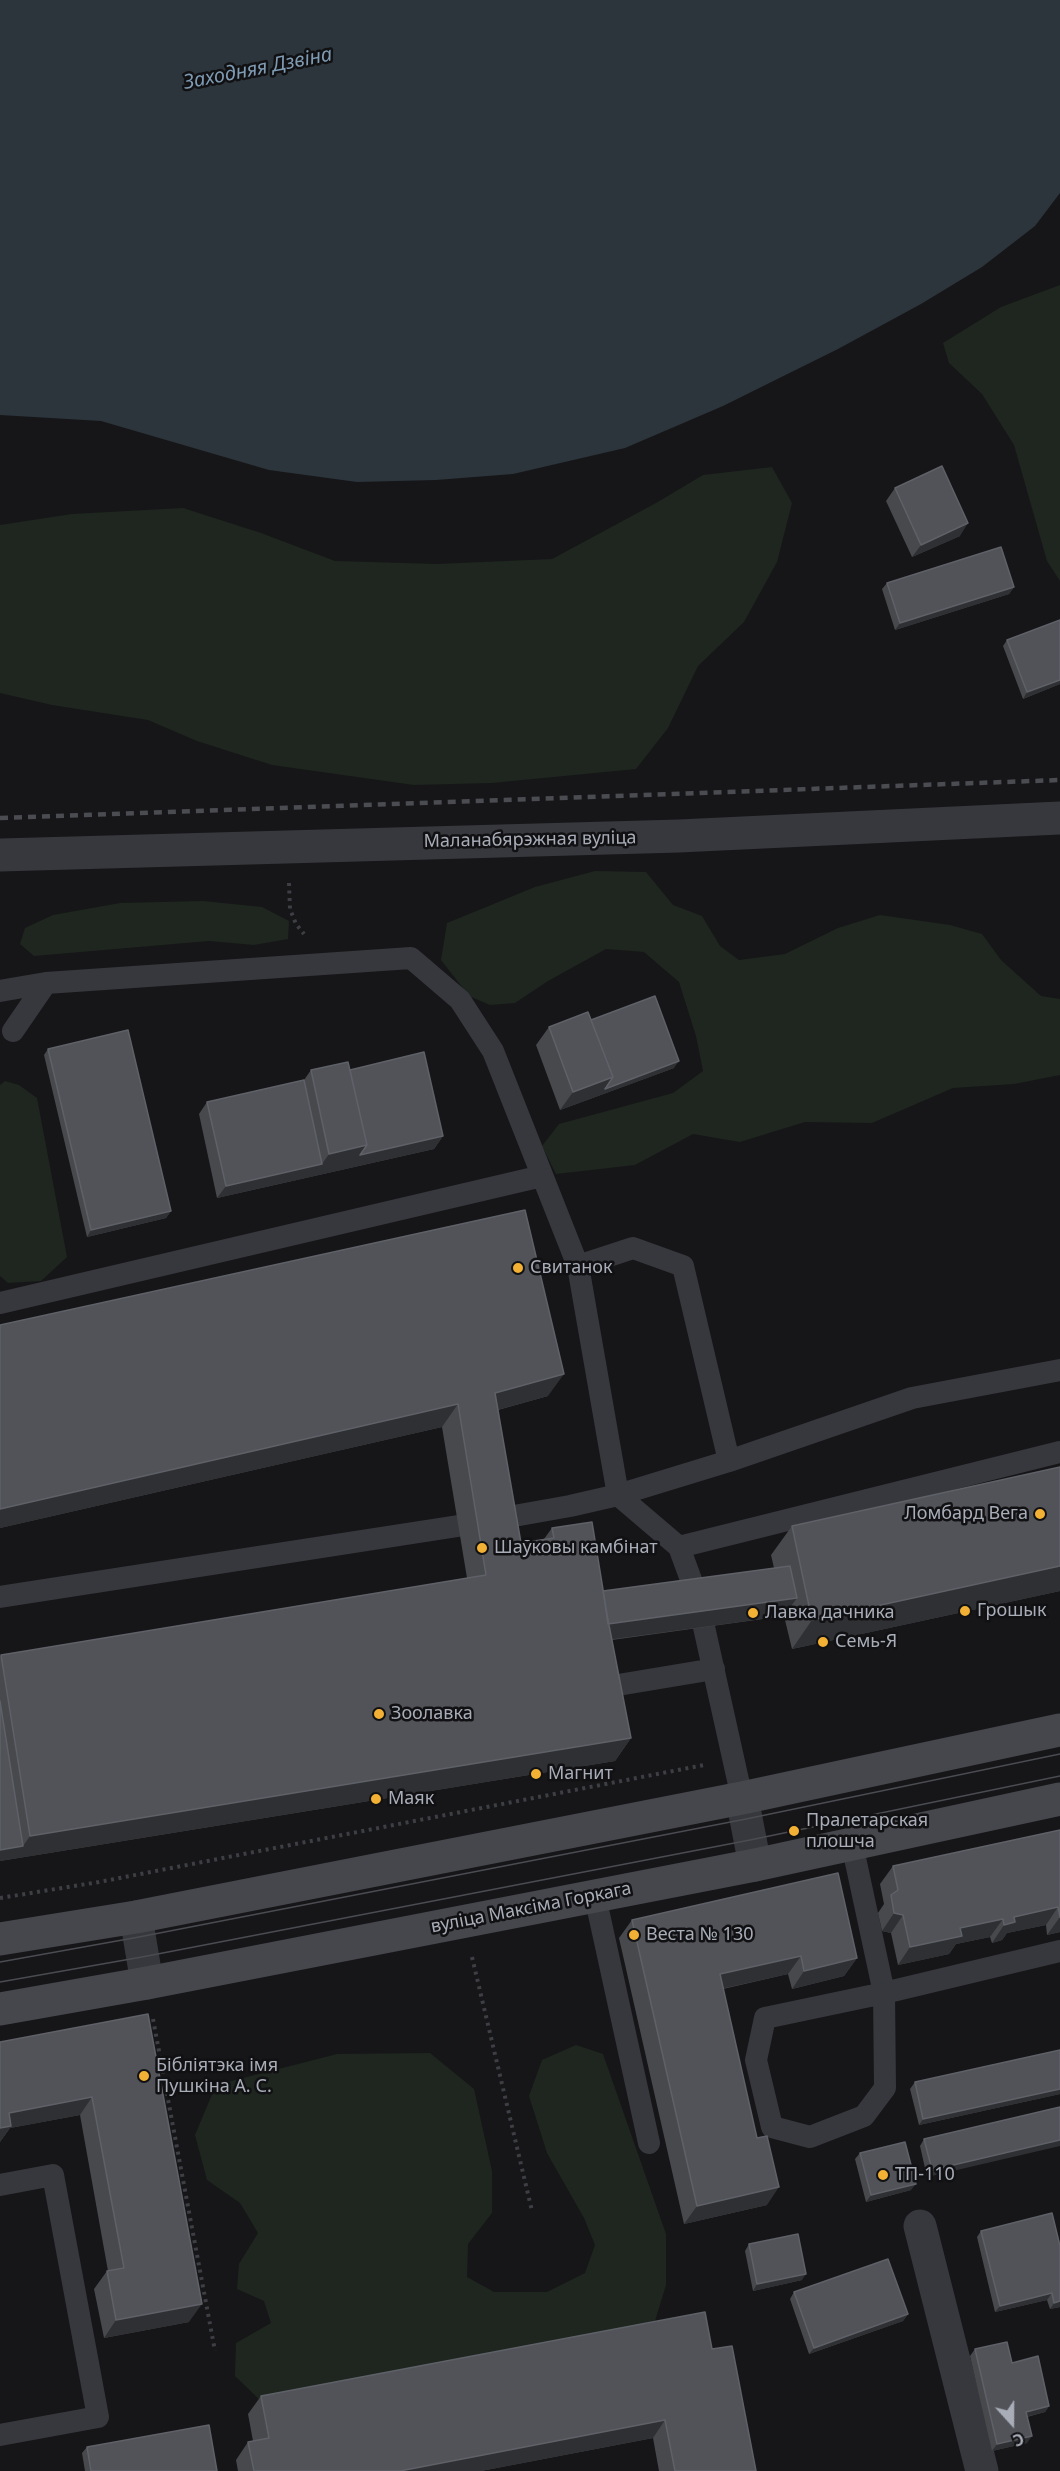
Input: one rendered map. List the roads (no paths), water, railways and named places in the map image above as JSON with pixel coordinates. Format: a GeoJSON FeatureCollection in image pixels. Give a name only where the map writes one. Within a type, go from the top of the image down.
{"type":"FeatureCollection","features":[{"type":"Feature","properties":{"kind":"main road"},"geometry":{"type":"LineString","coordinates":[[0,1939],[135,1917],[742,1798],[1060,1730]]}},
{"type":"Feature","properties":{"kind":"main road","name":"вуліца Максіма Горкага"},"geometry":{"type":"LineString","coordinates":[[0,2009],[147,1983],[755,1865],[1060,1799]]}},
{"type":"Feature","properties":{"kind":"street","name":"Маланабярэжная вуліца"},"geometry":{"type":"LineString","coordinates":[[0,855],[679,836],[1060,818]]}},
{"type":"Feature","properties":{"kind":"street"},"geometry":{"type":"LineString","coordinates":[[742,1798],[755,1865]]}},
{"type":"Feature","properties":{"kind":"street"},"geometry":{"type":"LineString","coordinates":[[135,1917],[147,1983]]}},
{"type":"Feature","properties":{"kind":"street"},"geometry":{"type":"LineString","coordinates":[[920,2226],[982,2471]]}},
{"type":"Feature","properties":{"kind":"lane"},"geometry":{"type":"LineString","coordinates":[[0,991],[46,983],[411,958],[460,1000],[493,1051],[578,1266],[618,1494],[679,1547],[697,1596]]}},
{"type":"Feature","properties":{"kind":"lane"},"geometry":{"type":"LineString","coordinates":[[13,1031],[46,983]]}},
{"type":"Feature","properties":{"kind":"lane"},"geometry":{"type":"LineString","coordinates":[[0,1303],[542,1176]]}},
{"type":"Feature","properties":{"kind":"lane"},"geometry":{"type":"LineString","coordinates":[[578,1266],[633,1248],[683,1266],[729,1461]]}},
{"type":"Feature","properties":{"kind":"lane"},"geometry":{"type":"LineString","coordinates":[[497,1519],[570,1506],[618,1494],[729,1461],[912,1398],[1060,1370]]}},
{"type":"Feature","properties":{"kind":"lane"},"geometry":{"type":"LineString","coordinates":[[679,1547],[1060,1452]]}},
{"type":"Feature","properties":{"kind":"lane"},"geometry":{"type":"LineString","coordinates":[[0,1597],[459,1526]]}},
{"type":"Feature","properties":{"kind":"lane"},"geometry":{"type":"LineString","coordinates":[[704,1627],[742,1798]]}},
{"type":"Feature","properties":{"kind":"lane"},"geometry":{"type":"LineString","coordinates":[[618,1685],[714,1669]]}},
{"type":"Feature","properties":{"kind":"lane"},"geometry":{"type":"LineString","coordinates":[[852,1844],[884,1993],[885,2088],[864,2116],[810,2137],[772,2127],[756,2060],[765,2018],[884,1993],[1060,1951]]}},
{"type":"Feature","properties":{"kind":"lane"},"geometry":{"type":"LineString","coordinates":[[595,1896],[649,2143]]}},
{"type":"Feature","properties":{"kind":"lane"},"geometry":{"type":"LineString","coordinates":[[0,2185],[53,2175],[98,2417],[0,2435]]}},
{"type":"Feature","properties":{"kind":"water","name":"Заходняя Дзвіна"},"geometry":{"type":"Polygon","coordinates":[[[0,0],[1060,0],[1060,193],[1035,226],[982,267],[921,304],[838,349],[723,406],[625,448],[513,474],[436,480],[357,482],[269,470],[101,421],[0,415],[0,0]]]}},
{"type":"Feature","properties":{"kind":"tram line"},"geometry":{"type":"LineString","coordinates":[[0,1962],[746,1819],[1060,1754]]}},
{"type":"Feature","properties":{"kind":"tram line"},"geometry":{"type":"LineString","coordinates":[[0,1982],[142,1957],[750,1840],[1060,1776]]}},
{"type":"Feature","properties":{"kind":"railway"},"geometry":{"type":"LineString","coordinates":[[0,818],[1060,780]]}},
{"type":"Feature","properties":{"kind":"place","name":"Свитанок"},"geometry":{"type":"Point","coordinates":[518,1268]}},
{"type":"Feature","properties":{"kind":"place","name":"Ломбард Вега"},"geometry":{"type":"Point","coordinates":[1040,1514]}},
{"type":"Feature","properties":{"kind":"place","name":"Шаўковы камбінат"},"geometry":{"type":"Point","coordinates":[482,1548]}},
{"type":"Feature","properties":{"kind":"place","name":"Грошык"},"geometry":{"type":"Point","coordinates":[965,1611]}},
{"type":"Feature","properties":{"kind":"place","name":"Лавка дачника"},"geometry":{"type":"Point","coordinates":[753,1613]}},
{"type":"Feature","properties":{"kind":"place","name":"Семь-Я"},"geometry":{"type":"Point","coordinates":[823,1642]}},
{"type":"Feature","properties":{"kind":"place","name":"Зоолавка"},"geometry":{"type":"Point","coordinates":[379,1714]}},
{"type":"Feature","properties":{"kind":"place","name":"Магнит"},"geometry":{"type":"Point","coordinates":[536,1774]}},
{"type":"Feature","properties":{"kind":"place","name":"Маяк"},"geometry":{"type":"Point","coordinates":[376,1799]}},
{"type":"Feature","properties":{"kind":"place","name":"Пралетарская плошча"},"geometry":{"type":"Point","coordinates":[794,1831]}},
{"type":"Feature","properties":{"kind":"place","name":"Веста № 130"},"geometry":{"type":"Point","coordinates":[634,1935]}},
{"type":"Feature","properties":{"kind":"place","name":"Бібліятэка імя Пушкіна А. С."},"geometry":{"type":"Point","coordinates":[144,2076]}},
{"type":"Feature","properties":{"kind":"place","name":"ТП-110"},"geometry":{"type":"Point","coordinates":[883,2175]}}]}
